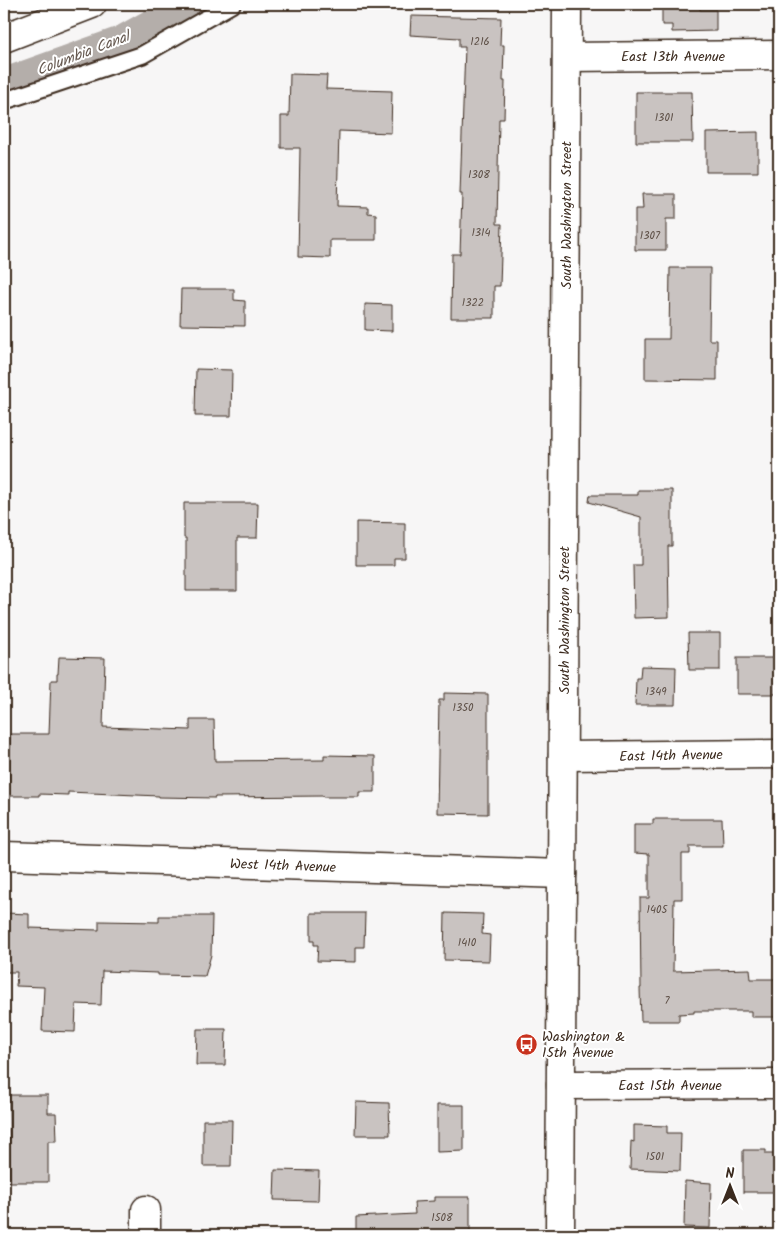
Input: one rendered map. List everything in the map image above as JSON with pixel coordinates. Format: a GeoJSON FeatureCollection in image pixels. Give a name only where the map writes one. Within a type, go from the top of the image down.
{"type":"FeatureCollection","features":[{"type":"Feature","properties":{"kind":"street"},"geometry":{"type":"LineString","coordinates":[[4,38],[92,4]]}},
{"type":"Feature","properties":{"kind":"street","name":"South Washington Street"},"geometry":{"type":"LineString","coordinates":[[560,1235],[567,4]]}},
{"type":"Feature","properties":{"kind":"street","name":"East 13th Avenue"},"geometry":{"type":"LineString","coordinates":[[567,57],[779,55]]}},
{"type":"Feature","properties":{"kind":"street","name":"East 14th Avenue"},"geometry":{"type":"LineString","coordinates":[[563,756],[779,754]]}},
{"type":"Feature","properties":{"kind":"street","name":"West 14th Avenue"},"geometry":{"type":"LineString","coordinates":[[4,856],[562,874]]}},
{"type":"Feature","properties":{"kind":"street","name":"East 15th Avenue"},"geometry":{"type":"LineString","coordinates":[[561,1086],[779,1084]]}},
{"type":"Feature","properties":{"kind":"lane"},"geometry":{"type":"LineString","coordinates":[[4,101],[142,55],[232,4]]}},
{"type":"Feature","properties":{"kind":"building"},"geometry":{"type":"Polygon","coordinates":[[[662,4],[700,4],[700,10],[716,10],[716,31],[672,32],[672,25],[662,25],[662,4]]]}},
{"type":"Feature","properties":{"kind":"building"},"geometry":{"type":"Polygon","coordinates":[[[411,16],[501,18],[500,45],[504,45],[503,81],[505,81],[504,119],[499,119],[497,224],[502,224],[500,286],[494,286],[494,318],[451,318],[452,254],[460,254],[465,47],[459,47],[459,38],[410,35],[411,16]]]}},
{"type":"Feature","properties":{"kind":"building"},"geometry":{"type":"Polygon","coordinates":[[[290,74],[327,75],[326,89],[392,91],[391,133],[339,131],[337,206],[368,207],[368,213],[376,214],[376,240],[330,240],[330,258],[298,257],[300,148],[281,148],[281,116],[289,116],[290,74]]]}},
{"type":"Feature","properties":{"kind":"building"},"geometry":{"type":"Polygon","coordinates":[[[636,92],[692,92],[693,142],[636,142],[636,92]]]}},
{"type":"Feature","properties":{"kind":"building"},"geometry":{"type":"Polygon","coordinates":[[[758,132],[758,172],[706,172],[706,133],[758,132]]]}},
{"type":"Feature","properties":{"kind":"building"},"geometry":{"type":"Polygon","coordinates":[[[642,194],[676,194],[676,219],[666,219],[666,250],[635,250],[635,209],[643,209],[642,194]]]}},
{"type":"Feature","properties":{"kind":"building"},"geometry":{"type":"Polygon","coordinates":[[[670,268],[710,268],[709,340],[717,340],[717,380],[645,379],[645,339],[669,339],[670,268]]]}},
{"type":"Feature","properties":{"kind":"building"},"geometry":{"type":"Polygon","coordinates":[[[181,289],[234,289],[234,300],[245,301],[245,326],[180,325],[181,289]]]}},
{"type":"Feature","properties":{"kind":"building"},"geometry":{"type":"Polygon","coordinates":[[[365,304],[392,305],[392,331],[365,330],[365,304]]]}},
{"type":"Feature","properties":{"kind":"building"},"geometry":{"type":"Polygon","coordinates":[[[196,369],[232,370],[231,416],[195,416],[196,369]]]}},
{"type":"Feature","properties":{"kind":"building"},"geometry":{"type":"Polygon","coordinates":[[[638,490],[672,490],[672,546],[668,546],[669,617],[634,618],[633,565],[641,565],[641,517],[589,502],[590,495],[638,495],[638,490]]]}},
{"type":"Feature","properties":{"kind":"building"},"geometry":{"type":"Polygon","coordinates":[[[184,503],[258,503],[257,538],[237,538],[237,591],[186,591],[184,503]]]}},
{"type":"Feature","properties":{"kind":"building"},"geometry":{"type":"Polygon","coordinates":[[[356,522],[405,523],[405,558],[394,558],[394,565],[356,565],[356,522]]]}},
{"type":"Feature","properties":{"kind":"building"},"geometry":{"type":"Polygon","coordinates":[[[688,633],[720,633],[720,670],[689,670],[688,633]]]}},
{"type":"Feature","properties":{"kind":"building"},"geometry":{"type":"Polygon","coordinates":[[[59,657],[105,658],[103,727],[190,730],[190,720],[214,720],[215,761],[324,760],[324,755],[375,756],[375,792],[359,792],[359,797],[215,798],[68,792],[68,795],[9,796],[10,734],[49,734],[51,680],[57,680],[59,657]]]}},
{"type":"Feature","properties":{"kind":"building"},"geometry":{"type":"Polygon","coordinates":[[[737,658],[779,658],[779,694],[737,694],[737,658]]]}},
{"type":"Feature","properties":{"kind":"building"},"geometry":{"type":"Polygon","coordinates":[[[641,666],[676,667],[675,705],[635,705],[636,678],[640,678],[641,666]]]}},
{"type":"Feature","properties":{"kind":"building"},"geometry":{"type":"Polygon","coordinates":[[[444,693],[488,694],[488,814],[437,813],[439,700],[444,700],[444,693]]]}},
{"type":"Feature","properties":{"kind":"building"},"geometry":{"type":"Polygon","coordinates":[[[653,819],[722,819],[723,846],[690,846],[690,854],[682,854],[682,899],[674,899],[673,971],[750,969],[751,979],[779,979],[779,1017],[751,1017],[751,1011],[694,1011],[694,1013],[679,1014],[679,1021],[641,1021],[640,898],[649,898],[649,854],[634,853],[634,824],[653,824],[653,819]]]}},
{"type":"Feature","properties":{"kind":"building"},"geometry":{"type":"Polygon","coordinates":[[[5,913],[29,914],[29,928],[99,930],[99,921],[159,922],[159,916],[212,916],[211,955],[205,976],[102,971],[101,1005],[76,1004],[75,1032],[42,1031],[44,987],[16,986],[17,972],[4,972],[5,913]]]}},
{"type":"Feature","properties":{"kind":"building"},"geometry":{"type":"Polygon","coordinates":[[[311,913],[365,913],[364,947],[356,947],[356,962],[317,961],[318,945],[314,945],[314,941],[311,941],[311,913]]]}},
{"type":"Feature","properties":{"kind":"building"},"geometry":{"type":"Polygon","coordinates":[[[445,913],[483,914],[482,934],[490,935],[489,961],[444,960],[445,913]]]}},
{"type":"Feature","properties":{"kind":"building"},"geometry":{"type":"Polygon","coordinates":[[[197,1029],[226,1029],[225,1065],[196,1065],[197,1029]]]}},
{"type":"Feature","properties":{"kind":"building"},"geometry":{"type":"Polygon","coordinates":[[[9,1095],[48,1095],[48,1113],[56,1113],[57,1141],[48,1141],[48,1182],[10,1182],[9,1095]]]}},
{"type":"Feature","properties":{"kind":"building"},"geometry":{"type":"Polygon","coordinates":[[[356,1102],[389,1103],[390,1135],[355,1135],[356,1102]]]}},
{"type":"Feature","properties":{"kind":"building"},"geometry":{"type":"Polygon","coordinates":[[[437,1105],[464,1105],[464,1151],[437,1152],[437,1105]]]}},
{"type":"Feature","properties":{"kind":"building"},"geometry":{"type":"Polygon","coordinates":[[[203,1120],[232,1120],[231,1166],[203,1166],[203,1120]]]}},
{"type":"Feature","properties":{"kind":"building"},"geometry":{"type":"Polygon","coordinates":[[[634,1125],[667,1126],[667,1133],[681,1133],[680,1171],[630,1169],[631,1141],[634,1142],[634,1125]]]}},
{"type":"Feature","properties":{"kind":"building"},"geometry":{"type":"Polygon","coordinates":[[[743,1150],[766,1150],[766,1154],[779,1154],[779,1192],[743,1192],[743,1150]]]}},
{"type":"Feature","properties":{"kind":"building"},"geometry":{"type":"Polygon","coordinates":[[[275,1170],[319,1171],[318,1201],[274,1200],[275,1170]]]}},
{"type":"Feature","properties":{"kind":"building"},"geometry":{"type":"Polygon","coordinates":[[[685,1181],[711,1183],[710,1228],[684,1227],[685,1181]]]}},
{"type":"Feature","properties":{"kind":"building"},"geometry":{"type":"Polygon","coordinates":[[[434,1197],[470,1197],[470,1235],[356,1235],[356,1217],[415,1214],[414,1202],[434,1201],[434,1197]]]}},
{"type":"Feature","properties":{"kind":"waterway","name":"Columbia Canal"},"geometry":{"type":"LineString","coordinates":[[4,83],[121,41],[187,4]]}},
{"type":"Feature","properties":{"kind":"place","name":"Washington & 15th Avenue"},"geometry":{"type":"Point","coordinates":[526,1044]}}]}
